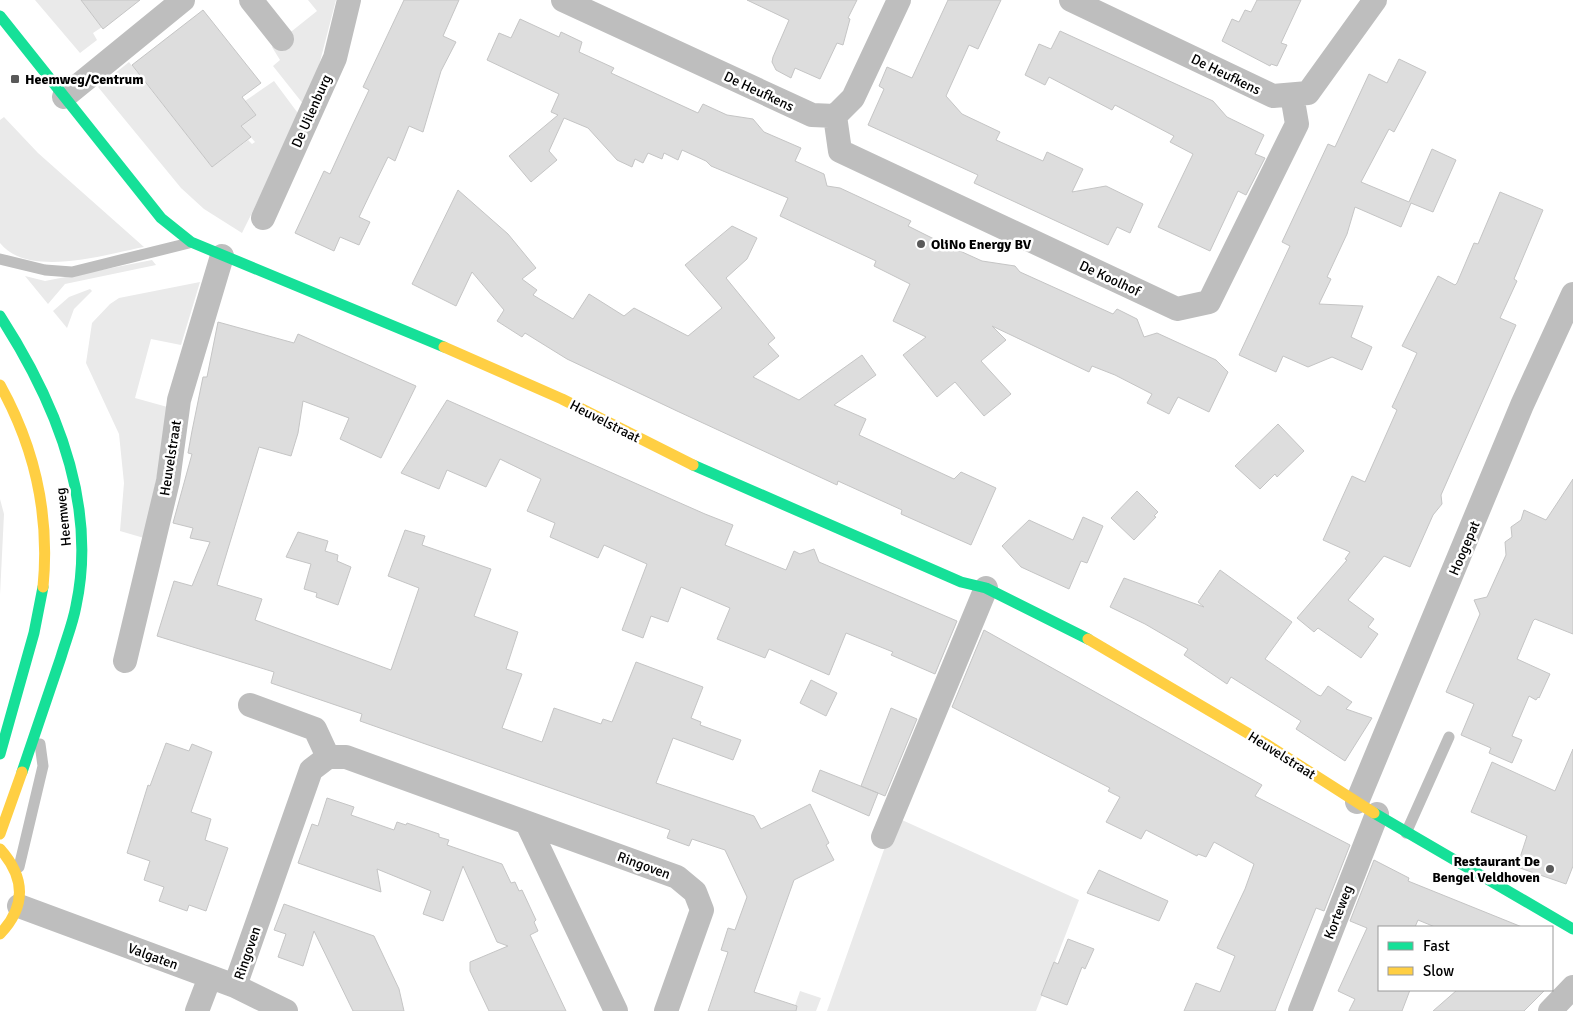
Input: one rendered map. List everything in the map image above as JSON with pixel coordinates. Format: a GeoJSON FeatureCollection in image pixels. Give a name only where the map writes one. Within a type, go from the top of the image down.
{"type":"FeatureCollection","features":[{"type":"Feature","properties":{"kind":"street"},"geometry":{"type":"LineString","coordinates":[[64,97],[183,0]]}},
{"type":"Feature","properties":{"kind":"street"},"geometry":{"type":"LineString","coordinates":[[251,0],[282,39]]}},
{"type":"Feature","properties":{"kind":"street","name":"De Uilenburg"},"geometry":{"type":"LineString","coordinates":[[263,218],[335,58],[349,0]]}},
{"type":"Feature","properties":{"kind":"street","name":"De Heufkens"},"geometry":{"type":"LineString","coordinates":[[563,0],[589,6],[812,115],[835,116]]}},
{"type":"Feature","properties":{"kind":"street"},"geometry":{"type":"LineString","coordinates":[[835,116],[853,98],[899,0]]}},
{"type":"Feature","properties":{"kind":"street","name":"De Heufkens"},"geometry":{"type":"LineString","coordinates":[[1071,0],[1273,96],[1308,93],[1375,0]]}},
{"type":"Feature","properties":{"kind":"street","name":"Heuvelstraat"},"geometry":{"type":"LineString","coordinates":[[0,16],[161,218],[191,242],[427,340],[562,399],[692,465],[961,582],[986,588],[1101,646],[1266,744],[1406,833],[1573,929]]}},
{"type":"Feature","properties":{"kind":"street","name":"De Koolhof"},"geometry":{"type":"LineString","coordinates":[[835,116],[840,151],[1177,309],[1209,302],[1297,124],[1292,95]]}},
{"type":"Feature","properties":{"kind":"street","name":"Heuvelstraat"},"geometry":{"type":"LineString","coordinates":[[125,661],[168,481],[179,400],[222,256]]}},
{"type":"Feature","properties":{"kind":"street","name":"Hoogepat"},"geometry":{"type":"LineString","coordinates":[[1367,808],[1522,405],[1573,294]]}},
{"type":"Feature","properties":{"kind":"street","name":"Heemweg"},"geometry":{"type":"LineString","coordinates":[[0,316],[37,374],[55,413],[70,456],[79,506],[82,550],[78,599],[39,727],[0,834]]}},
{"type":"Feature","properties":{"kind":"street","name":"Heemweg"},"geometry":{"type":"LineString","coordinates":[[0,385],[30,448],[41,496],[45,535],[42,592],[0,754]]}},
{"type":"Feature","properties":{"kind":"street"},"geometry":{"type":"LineString","coordinates":[[883,837],[986,588]]}},
{"type":"Feature","properties":{"kind":"street"},"geometry":{"type":"LineString","coordinates":[[250,705],[315,729],[328,757]]}},
{"type":"Feature","properties":{"kind":"street","name":"Ringoven"},"geometry":{"type":"LineString","coordinates":[[235,986],[311,770],[328,757],[346,757],[677,877],[695,892],[702,910],[666,1011]]}},
{"type":"Feature","properties":{"kind":"street","name":"Korteweg"},"geometry":{"type":"LineString","coordinates":[[1300,1011],[1367,808]]}},
{"type":"Feature","properties":{"kind":"street"},"geometry":{"type":"LineString","coordinates":[[527,823],[616,1011]]}},
{"type":"Feature","properties":{"kind":"street"},"geometry":{"type":"LineString","coordinates":[[0,849],[10,858],[18,874],[21,890],[19,906],[12,921],[0,934]]}},
{"type":"Feature","properties":{"kind":"street","name":"Valgaten"},"geometry":{"type":"LineString","coordinates":[[19,906],[235,986],[286,1011]]}},
{"type":"Feature","properties":{"kind":"street"},"geometry":{"type":"LineString","coordinates":[[198,1011],[210,977]]}},
{"type":"Feature","properties":{"kind":"street"},"geometry":{"type":"LineString","coordinates":[[1550,1011],[1573,987]]}},
{"type":"Feature","properties":{"kind":"lane"},"geometry":{"type":"LineString","coordinates":[[0,259],[45,270],[72,272],[191,242]]}},
{"type":"Feature","properties":{"kind":"lane","name":"Heemweg"},"geometry":{"type":"LineString","coordinates":[[0,712],[24,666]]}},
{"type":"Feature","properties":{"kind":"lane","name":"Heemweg"},"geometry":{"type":"LineString","coordinates":[[18,874],[43,766],[39,727]]}},
{"type":"Feature","properties":{"kind":"lane"},"geometry":{"type":"LineString","coordinates":[[1406,833],[1449,737]]}},
{"type":"Feature","properties":{"kind":"shaded area"},"geometry":{"type":"Polygon","coordinates":[[[35,0],[81,0],[102,27],[93,33],[97,40],[80,53],[35,0]]]}},
{"type":"Feature","properties":{"kind":"shaded area"},"geometry":{"type":"Polygon","coordinates":[[[308,0],[336,0],[316,77],[304,105],[273,66],[280,60],[272,47],[317,11],[308,0]]]}},
{"type":"Feature","properties":{"kind":"shaded area"},"geometry":{"type":"Polygon","coordinates":[[[129,62],[212,167],[248,140],[252,144],[255,142],[241,126],[255,114],[245,101],[274,81],[300,116],[242,233],[204,209],[181,188],[98,87],[129,62]]]}},
{"type":"Feature","properties":{"kind":"shaded area"},"geometry":{"type":"Polygon","coordinates":[[[4,117],[38,153],[144,247],[90,258],[48,262],[29,260],[13,254],[0,243],[0,120],[4,117]]]}},
{"type":"Feature","properties":{"kind":"shaded area"},"geometry":{"type":"Polygon","coordinates":[[[152,260],[156,265],[65,284],[48,304],[25,276],[45,281],[152,260]]]}},
{"type":"Feature","properties":{"kind":"shaded area"},"geometry":{"type":"Polygon","coordinates":[[[200,282],[181,345],[151,339],[135,398],[171,408],[144,538],[120,531],[124,483],[119,434],[86,363],[92,323],[110,304],[119,298],[200,282]]]}},
{"type":"Feature","properties":{"kind":"shaded area"},"geometry":{"type":"Polygon","coordinates":[[[90,289],[92,291],[74,309],[67,328],[53,311],[69,297],[90,289]]]}},
{"type":"Feature","properties":{"kind":"shaded area"},"geometry":{"type":"Polygon","coordinates":[[[0,499],[4,514],[0,595],[0,499]]]}},
{"type":"Feature","properties":{"kind":"shaded area"},"geometry":{"type":"Polygon","coordinates":[[[902,820],[1079,900],[1036,1011],[827,1011],[887,841],[893,843],[902,820]]]}},
{"type":"Feature","properties":{"kind":"shaded area"},"geometry":{"type":"Polygon","coordinates":[[[800,991],[821,998],[816,1011],[793,1011],[800,991]]]}},
{"type":"Feature","properties":{"kind":"building"},"geometry":{"type":"Polygon","coordinates":[[[81,0],[140,0],[103,29],[81,0]]]}},
{"type":"Feature","properties":{"kind":"building"},"geometry":{"type":"Polygon","coordinates":[[[404,0],[459,0],[443,36],[456,42],[441,71],[423,132],[409,126],[395,161],[388,157],[359,217],[370,222],[359,245],[340,237],[334,251],[295,233],[324,171],[330,174],[369,90],[363,87],[404,0]]]}},
{"type":"Feature","properties":{"kind":"building"},"geometry":{"type":"Polygon","coordinates":[[[747,0],[857,0],[848,18],[850,19],[843,45],[837,43],[820,79],[795,68],[791,78],[776,70],[772,62],[773,57],[789,20],[747,0]]]}},
{"type":"Feature","properties":{"kind":"building"},"geometry":{"type":"Polygon","coordinates":[[[948,0],[1001,0],[978,49],[969,45],[946,96],[962,114],[1000,132],[996,140],[1043,161],[1047,152],[1083,169],[1072,192],[1106,186],[1143,204],[1130,233],[1117,227],[1108,245],[974,183],[978,175],[868,125],[884,89],[879,86],[887,67],[912,78],[948,0]]]}},
{"type":"Feature","properties":{"kind":"building"},"geometry":{"type":"Polygon","coordinates":[[[1257,0],[1301,0],[1281,43],[1287,45],[1277,66],[1271,64],[1270,66],[1222,41],[1232,19],[1239,22],[1245,10],[1251,12],[1257,0]]]}},
{"type":"Feature","properties":{"kind":"building"},"geometry":{"type":"Polygon","coordinates":[[[203,10],[261,83],[242,97],[256,115],[241,126],[251,137],[212,167],[132,65],[203,10]]]}},
{"type":"Feature","properties":{"kind":"building"},"geometry":{"type":"Polygon","coordinates":[[[520,19],[559,37],[561,32],[582,42],[579,52],[614,68],[611,73],[698,113],[703,104],[727,115],[753,119],[764,132],[801,148],[795,161],[824,174],[827,186],[840,188],[911,221],[908,226],[938,241],[982,261],[1015,266],[1020,272],[1113,314],[1117,309],[1137,319],[1144,337],[1157,333],[1216,360],[1228,372],[1209,412],[1178,397],[1169,414],[1147,403],[1152,394],[1115,375],[1092,366],[1089,372],[992,326],[1006,340],[981,361],[1011,394],[984,416],[955,382],[937,397],[903,355],[926,337],[893,321],[910,284],[874,266],[876,261],[780,216],[788,198],[711,166],[706,161],[682,150],[678,160],[664,153],[662,159],[648,153],[643,163],[635,159],[632,167],[617,160],[588,128],[564,118],[549,151],[557,160],[531,182],[509,156],[558,115],[551,112],[559,94],[487,60],[499,33],[511,38],[520,19]]]}},
{"type":"Feature","properties":{"kind":"building"},"geometry":{"type":"Polygon","coordinates":[[[1060,31],[1213,101],[1227,117],[1264,135],[1255,154],[1265,158],[1246,195],[1238,191],[1210,251],[1158,227],[1193,154],[1170,142],[1174,136],[1115,105],[1112,110],[1049,77],[1045,85],[1025,75],[1039,44],[1051,49],[1060,31]]]}},
{"type":"Feature","properties":{"kind":"building"},"geometry":{"type":"Polygon","coordinates":[[[1399,59],[1426,72],[1394,132],[1389,129],[1361,182],[1409,202],[1432,149],[1456,160],[1433,212],[1411,203],[1401,227],[1355,207],[1347,234],[1327,277],[1331,279],[1319,304],[1363,306],[1351,337],[1372,347],[1362,370],[1332,357],[1308,367],[1283,356],[1276,372],[1239,355],[1290,246],[1282,242],[1328,144],[1335,147],[1369,74],[1387,83],[1399,59]]]}},
{"type":"Feature","properties":{"kind":"building"},"geometry":{"type":"Polygon","coordinates":[[[458,190],[508,234],[536,268],[522,279],[537,290],[533,295],[573,319],[589,294],[624,316],[634,308],[688,336],[722,308],[685,265],[732,226],[757,238],[747,259],[726,278],[775,338],[768,344],[779,356],[753,377],[799,400],[862,355],[876,375],[834,405],[866,419],[859,435],[954,479],[961,472],[996,488],[971,545],[901,514],[902,510],[838,481],[837,485],[567,359],[525,333],[522,337],[497,321],[504,310],[472,272],[456,306],[412,284],[458,190]]]}},
{"type":"Feature","properties":{"kind":"building"},"geometry":{"type":"Polygon","coordinates":[[[1500,192],[1543,210],[1514,279],[1517,281],[1500,318],[1516,325],[1441,495],[1442,504],[1433,515],[1410,567],[1384,556],[1348,600],[1374,619],[1368,627],[1378,634],[1361,658],[1318,628],[1314,632],[1297,618],[1347,560],[1345,559],[1350,552],[1323,540],[1352,476],[1365,482],[1397,410],[1392,407],[1417,353],[1402,346],[1438,276],[1455,285],[1457,283],[1474,243],[1478,244],[1500,192]]]}},
{"type":"Feature","properties":{"kind":"building"},"geometry":{"type":"Polygon","coordinates":[[[218,322],[294,343],[298,334],[416,386],[381,458],[340,439],[349,418],[303,401],[298,433],[291,456],[259,447],[217,585],[262,599],[255,620],[391,670],[419,588],[388,576],[405,530],[425,536],[422,545],[491,569],[474,616],[518,632],[506,669],[522,674],[502,728],[542,742],[554,708],[601,724],[603,719],[612,722],[636,662],[703,687],[691,718],[701,722],[700,725],[741,740],[733,760],[673,738],[656,783],[754,816],[761,829],[810,804],[829,843],[826,845],[834,860],[794,880],[754,992],[797,1006],[796,1011],[708,1011],[728,952],[721,950],[728,928],[735,930],[747,897],[725,850],[692,839],[689,846],[667,838],[670,830],[360,721],[362,714],[271,683],[274,672],[157,636],[174,581],[192,586],[210,542],[190,538],[193,528],[173,523],[192,454],[188,453],[192,431],[203,377],[207,377],[218,322]]]}},
{"type":"Feature","properties":{"kind":"building"},"geometry":{"type":"Polygon","coordinates":[[[447,400],[733,525],[725,545],[786,570],[794,551],[800,554],[814,549],[819,562],[957,621],[935,674],[891,655],[893,652],[846,633],[829,675],[769,649],[765,658],[717,639],[730,608],[681,587],[668,622],[651,616],[643,638],[622,630],[647,564],[604,545],[598,558],[550,537],[555,523],[527,511],[541,479],[500,459],[486,487],[447,470],[439,489],[401,473],[447,400]]]}},
{"type":"Feature","properties":{"kind":"building"},"geometry":{"type":"Polygon","coordinates":[[[1278,424],[1304,451],[1277,477],[1275,474],[1260,489],[1235,466],[1278,424]]]}},
{"type":"Feature","properties":{"kind":"building"},"geometry":{"type":"Polygon","coordinates":[[[1573,479],[1573,634],[1535,619],[1533,621],[1517,659],[1550,674],[1539,698],[1536,700],[1529,696],[1512,736],[1522,740],[1512,763],[1489,753],[1491,748],[1461,735],[1474,704],[1446,692],[1480,614],[1474,600],[1487,597],[1506,555],[1505,542],[1512,537],[1511,527],[1521,520],[1524,510],[1546,520],[1573,479]]]}},
{"type":"Feature","properties":{"kind":"building"},"geometry":{"type":"Polygon","coordinates":[[[1137,491],[1158,512],[1154,516],[1156,517],[1134,540],[1111,518],[1137,491]]]}},
{"type":"Feature","properties":{"kind":"building"},"geometry":{"type":"Polygon","coordinates":[[[1083,517],[1103,526],[1087,563],[1081,561],[1069,589],[1021,567],[1002,546],[1029,520],[1073,540],[1083,517]]]}},
{"type":"Feature","properties":{"kind":"building"},"geometry":{"type":"Polygon","coordinates":[[[298,532],[328,541],[325,551],[338,555],[337,561],[351,567],[338,605],[316,597],[317,593],[304,589],[311,564],[286,557],[298,532]]]}},
{"type":"Feature","properties":{"kind":"building"},"geometry":{"type":"Polygon","coordinates":[[[1220,570],[1292,622],[1265,659],[1318,695],[1321,696],[1328,686],[1352,702],[1346,709],[1372,718],[1345,761],[1296,729],[1301,721],[1231,677],[1227,684],[1184,655],[1188,649],[1145,624],[1110,607],[1124,578],[1204,607],[1198,602],[1220,570]]]}},
{"type":"Feature","properties":{"kind":"building"},"geometry":{"type":"Polygon","coordinates":[[[984,630],[1262,785],[1255,796],[1350,845],[1324,911],[1316,908],[1275,1011],[1184,1011],[1196,983],[1220,992],[1235,956],[1217,948],[1245,889],[1254,864],[1214,842],[1206,857],[1198,854],[1197,856],[1146,830],[1141,839],[1106,822],[1120,797],[1108,791],[1110,788],[952,707],[984,630]]]}},
{"type":"Feature","properties":{"kind":"building"},"geometry":{"type":"Polygon","coordinates":[[[811,680],[837,693],[826,716],[800,703],[811,680]]]}},
{"type":"Feature","properties":{"kind":"building"},"geometry":{"type":"Polygon","coordinates":[[[891,708],[917,719],[885,796],[861,786],[891,708]]]}},
{"type":"Feature","properties":{"kind":"building"},"geometry":{"type":"Polygon","coordinates":[[[166,743],[189,751],[192,744],[212,752],[191,812],[211,819],[205,840],[228,848],[206,911],[189,905],[187,911],[159,901],[164,887],[144,880],[150,861],[127,853],[148,785],[150,786],[166,743]]]}},
{"type":"Feature","properties":{"kind":"building"},"geometry":{"type":"Polygon","coordinates":[[[1573,749],[1573,866],[1566,884],[1517,867],[1527,836],[1471,812],[1492,762],[1555,791],[1573,749]]]}},
{"type":"Feature","properties":{"kind":"building"},"geometry":{"type":"Polygon","coordinates":[[[820,770],[878,793],[869,816],[812,791],[820,770]]]}},
{"type":"Feature","properties":{"kind":"building"},"geometry":{"type":"Polygon","coordinates":[[[327,798],[354,807],[351,815],[394,830],[397,822],[406,825],[407,823],[439,834],[439,837],[449,840],[447,845],[502,864],[511,883],[515,882],[519,891],[522,890],[536,920],[534,922],[538,931],[530,935],[566,1011],[489,1011],[470,971],[470,962],[508,946],[497,942],[463,866],[443,921],[423,914],[431,891],[377,869],[381,892],[298,863],[312,824],[318,826],[327,798]]]}},
{"type":"Feature","properties":{"kind":"building"},"geometry":{"type":"Polygon","coordinates":[[[1374,860],[1409,878],[1408,881],[1520,926],[1433,926],[1418,920],[1415,926],[1378,926],[1378,991],[1410,991],[1402,1011],[1349,1011],[1355,999],[1338,991],[1367,928],[1350,921],[1374,860]]]}},
{"type":"Feature","properties":{"kind":"building"},"geometry":{"type":"Polygon","coordinates":[[[1099,870],[1168,901],[1159,921],[1087,893],[1099,870]]]}},
{"type":"Feature","properties":{"kind":"building"},"geometry":{"type":"Polygon","coordinates":[[[284,904],[374,936],[399,989],[404,1011],[353,1011],[314,931],[303,966],[278,957],[286,934],[274,930],[284,904]]]}},
{"type":"Feature","properties":{"kind":"building"},"geometry":{"type":"Polygon","coordinates":[[[1068,939],[1094,949],[1085,969],[1082,967],[1067,1005],[1041,995],[1054,962],[1058,964],[1068,939]]]}},
{"type":"Feature","properties":{"kind":"building"},"geometry":{"type":"Polygon","coordinates":[[[1456,991],[1544,991],[1524,1011],[1433,1011],[1456,991]]]}},
{"type":"Feature","properties":{"kind":"traffic: fast"},"geometry":{"type":"LineString","coordinates":[[0,16],[161,218],[191,242],[444,347]]}},
{"type":"Feature","properties":{"kind":"traffic: fast"},"geometry":{"type":"LineString","coordinates":[[0,316],[20,349],[54,418],[67,454],[76,491],[81,529],[81,567],[75,612],[22,772]]}},
{"type":"Feature","properties":{"kind":"traffic: fast"},"geometry":{"type":"LineString","coordinates":[[693,465],[961,582],[986,588],[1088,639]]}},
{"type":"Feature","properties":{"kind":"traffic: fast"},"geometry":{"type":"LineString","coordinates":[[0,754],[34,633],[43,587]]}},
{"type":"Feature","properties":{"kind":"traffic: fast"},"geometry":{"type":"LineString","coordinates":[[1374,813],[1573,929]]}},
{"type":"Feature","properties":{"kind":"traffic: slow"},"geometry":{"type":"LineString","coordinates":[[444,347],[562,399],[693,465]]}},
{"type":"Feature","properties":{"kind":"traffic: slow"},"geometry":{"type":"LineString","coordinates":[[0,385],[22,433],[37,483],[42,508],[44,534],[43,587]]}},
{"type":"Feature","properties":{"kind":"traffic: slow"},"geometry":{"type":"LineString","coordinates":[[1088,639],[1266,744],[1374,813]]}},
{"type":"Feature","properties":{"kind":"traffic: slow"},"geometry":{"type":"LineString","coordinates":[[0,834],[22,772]]}},
{"type":"Feature","properties":{"kind":"traffic: slow"},"geometry":{"type":"LineString","coordinates":[[0,849],[14,870],[20,891],[15,913],[0,934]]}},
{"type":"Feature","properties":{"kind":"place","name":"Heemweg/Centrum"},"geometry":{"type":"Point","coordinates":[15,79]}},
{"type":"Feature","properties":{"kind":"place","name":"OliNo Energy BV"},"geometry":{"type":"Point","coordinates":[921,244]}},
{"type":"Feature","properties":{"kind":"place","name":"Restaurant De Bengel Veldhoven"},"geometry":{"type":"Point","coordinates":[1550,869]}}]}
